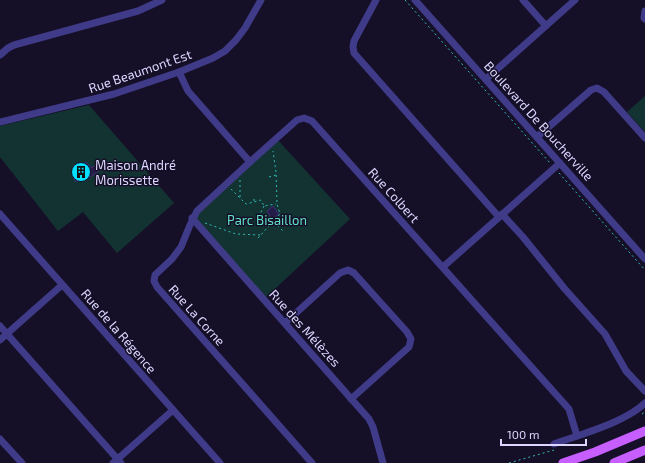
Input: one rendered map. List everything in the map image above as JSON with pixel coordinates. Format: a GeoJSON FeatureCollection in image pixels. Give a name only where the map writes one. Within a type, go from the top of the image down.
{"type":"FeatureCollection","features":[{"type":"Feature","properties":{"kind":"main road"},"geometry":{"type":"LineString","coordinates":[[563,463],[595,452],[645,431]]}},
{"type":"Feature","properties":{"kind":"main road"},"geometry":{"type":"LineString","coordinates":[[614,463],[645,450]]}},
{"type":"Feature","properties":{"kind":"street"},"geometry":{"type":"LineString","coordinates":[[0,55],[8,48],[19,44],[138,12],[162,0]]}},
{"type":"Feature","properties":{"kind":"street","name":"Rue Beaumont Est"},"geometry":{"type":"LineString","coordinates":[[0,122],[101,98],[179,72],[213,58],[228,48],[242,32],[261,0]]}},
{"type":"Feature","properties":{"kind":"street"},"geometry":{"type":"LineString","coordinates":[[376,0],[354,41],[354,53],[501,216],[523,237],[564,288],[605,334],[626,371],[645,391]]}},
{"type":"Feature","properties":{"kind":"street","name":"Boulevard De Boucherville"},"geometry":{"type":"LineString","coordinates":[[415,0],[644,257]]}},
{"type":"Feature","properties":{"kind":"street"},"geometry":{"type":"LineString","coordinates":[[523,0],[546,26]]}},
{"type":"Feature","properties":{"kind":"street"},"geometry":{"type":"LineString","coordinates":[[486,79],[575,0]]}},
{"type":"Feature","properties":{"kind":"street"},"geometry":{"type":"LineString","coordinates":[[645,11],[645,19]]}},
{"type":"Feature","properties":{"kind":"street"},"geometry":{"type":"LineString","coordinates":[[179,72],[188,91],[250,162]]}},
{"type":"Feature","properties":{"kind":"street"},"geometry":{"type":"LineString","coordinates":[[537,137],[591,90],[597,88],[601,89],[645,138]]}},
{"type":"Feature","properties":{"kind":"street","name":"Rue Colbert"},"geometry":{"type":"LineString","coordinates":[[250,162],[297,120],[304,118],[310,120],[569,409],[577,436]]}},
{"type":"Feature","properties":{"kind":"street","name":"Rue La Corne"},"geometry":{"type":"LineString","coordinates":[[250,162],[197,211],[192,218],[181,248],[156,274],[154,279],[155,284],[312,463]]}},
{"type":"Feature","properties":{"kind":"street"},"geometry":{"type":"LineString","coordinates":[[443,267],[560,163]]}},
{"type":"Feature","properties":{"kind":"street","name":"Rue de la Régence"},"geometry":{"type":"LineString","coordinates":[[0,214],[220,463]]}},
{"type":"Feature","properties":{"kind":"street","name":"Rue des Mélèzes"},"geometry":{"type":"LineString","coordinates":[[192,218],[371,422],[383,463]]}},
{"type":"Feature","properties":{"kind":"street"},"geometry":{"type":"LineString","coordinates":[[285,323],[340,273],[348,270],[354,273],[407,332],[411,339],[409,347],[351,399]]}},
{"type":"Feature","properties":{"kind":"street"},"geometry":{"type":"LineString","coordinates":[[0,340],[62,285]]}},
{"type":"Feature","properties":{"kind":"street"},"geometry":{"type":"LineString","coordinates":[[0,326],[117,462],[172,410]]}},
{"type":"Feature","properties":{"kind":"street"},"geometry":{"type":"LineString","coordinates":[[554,444],[625,417],[645,403]]}},
{"type":"Feature","properties":{"kind":"street"},"geometry":{"type":"LineString","coordinates":[[0,439],[22,463]]}},
{"type":"Feature","properties":{"kind":"path","name":"Boulevard De Boucherville"},"geometry":{"type":"LineString","coordinates":[[405,0],[551,164]]}},
{"type":"Feature","properties":{"kind":"path"},"geometry":{"type":"LineString","coordinates":[[258,238],[280,214],[277,204],[276,175],[272,143]]}},
{"type":"Feature","properties":{"kind":"path"},"geometry":{"type":"LineString","coordinates":[[240,171],[240,198]]}},
{"type":"Feature","properties":{"kind":"path","name":"Boulevard De Boucherville"},"geometry":{"type":"LineString","coordinates":[[558,172],[645,270]]}},
{"type":"Feature","properties":{"kind":"path"},"geometry":{"type":"LineString","coordinates":[[269,177],[276,175]]}},
{"type":"Feature","properties":{"kind":"path"},"geometry":{"type":"LineString","coordinates":[[226,184],[246,204],[261,200],[264,206]]}},
{"type":"Feature","properties":{"kind":"path"},"geometry":{"type":"LineString","coordinates":[[264,206],[277,204]]}},
{"type":"Feature","properties":{"kind":"path"},"geometry":{"type":"LineString","coordinates":[[264,206],[259,216],[267,228]]}},
{"type":"Feature","properties":{"kind":"path"},"geometry":{"type":"LineString","coordinates":[[274,222],[283,231]]}},
{"type":"Feature","properties":{"kind":"path"},"geometry":{"type":"LineString","coordinates":[[204,223],[236,234],[261,235]]}},
{"type":"Feature","properties":{"kind":"green space"},"geometry":{"type":"Polygon","coordinates":[[[645,96],[645,132],[627,112],[645,96]]]}},
{"type":"Feature","properties":{"kind":"green space"},"geometry":{"type":"Polygon","coordinates":[[[89,105],[174,203],[117,253],[83,212],[58,231],[0,157],[0,126],[89,105]]]}},
{"type":"Feature","properties":{"kind":"green space","name":"Parc Bisaillon"},"geometry":{"type":"Polygon","coordinates":[[[276,138],[350,219],[263,300],[192,218],[276,138]]]}},
{"type":"Feature","properties":{"kind":"building","name":"Maison André Morissette"},"geometry":{"type":"Polygon","coordinates":[[[86,162],[91,168],[101,162],[104,165],[102,166],[103,168],[87,179],[86,177],[81,181],[80,179],[76,182],[73,178],[76,175],[73,173],[86,162]]]}},
{"type":"Feature","properties":{"kind":"building"},"geometry":{"type":"Polygon","coordinates":[[[273,206],[279,214],[272,219],[267,211],[273,206]]]}},
{"type":"Feature","properties":{"kind":"place","name":"Maison André Morissette"},"geometry":{"type":"Point","coordinates":[81,172]}}]}
